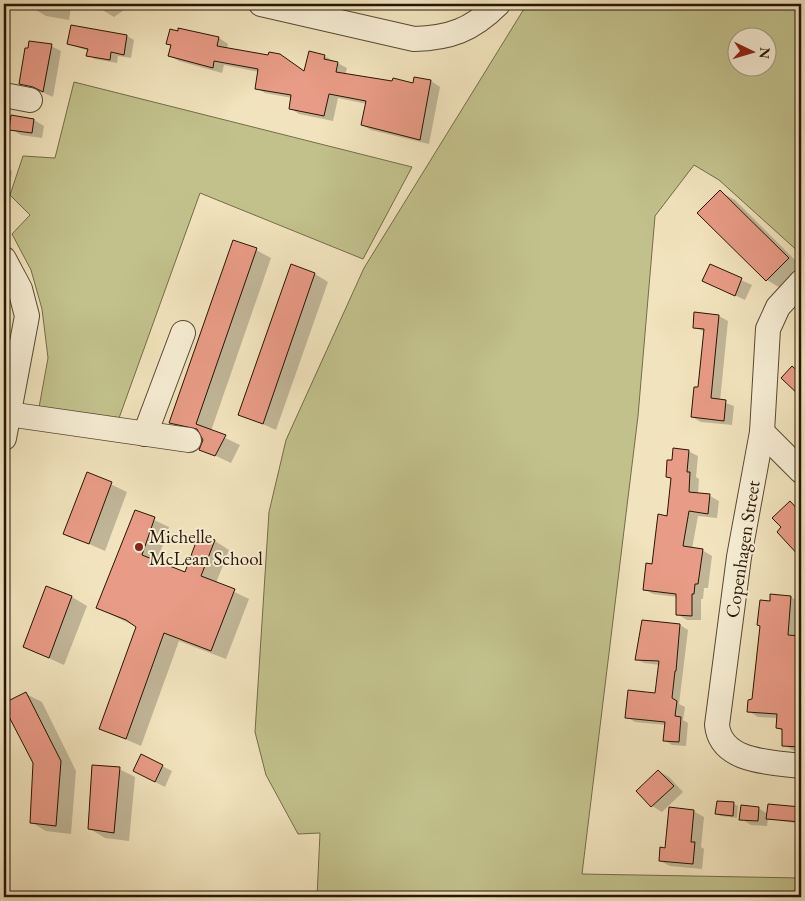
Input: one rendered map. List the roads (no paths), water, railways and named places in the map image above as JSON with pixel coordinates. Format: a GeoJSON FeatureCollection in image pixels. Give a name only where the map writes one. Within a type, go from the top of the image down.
{"type":"FeatureCollection","features":[{"type":"Feature","properties":{"kind":"street"},"geometry":{"type":"LineString","coordinates":[[261,4],[414,39],[436,39],[460,32],[482,20],[498,4]]}},
{"type":"Feature","properties":{"kind":"street"},"geometry":{"type":"LineString","coordinates":[[4,95],[30,100]]}},
{"type":"Feature","properties":{"kind":"street"},"geometry":{"type":"LineString","coordinates":[[4,259],[20,289],[26,316],[4,438]]}},
{"type":"Feature","properties":{"kind":"street","name":"Copenhagen Street"},"geometry":{"type":"LineString","coordinates":[[801,282],[778,307],[768,329],[762,432],[739,557],[716,725],[718,735],[737,754],[750,759],[801,766]]}},
{"type":"Feature","properties":{"kind":"street"},"geometry":{"type":"LineString","coordinates":[[146,434],[183,333]]}},
{"type":"Feature","properties":{"kind":"street"},"geometry":{"type":"LineString","coordinates":[[8,414],[188,440]]}},
{"type":"Feature","properties":{"kind":"street"},"geometry":{"type":"LineString","coordinates":[[762,432],[801,471]]}},
{"type":"Feature","properties":{"kind":"place","name":"Michelle McLean School"},"geometry":{"type":"Point","coordinates":[139,547]}}]}
